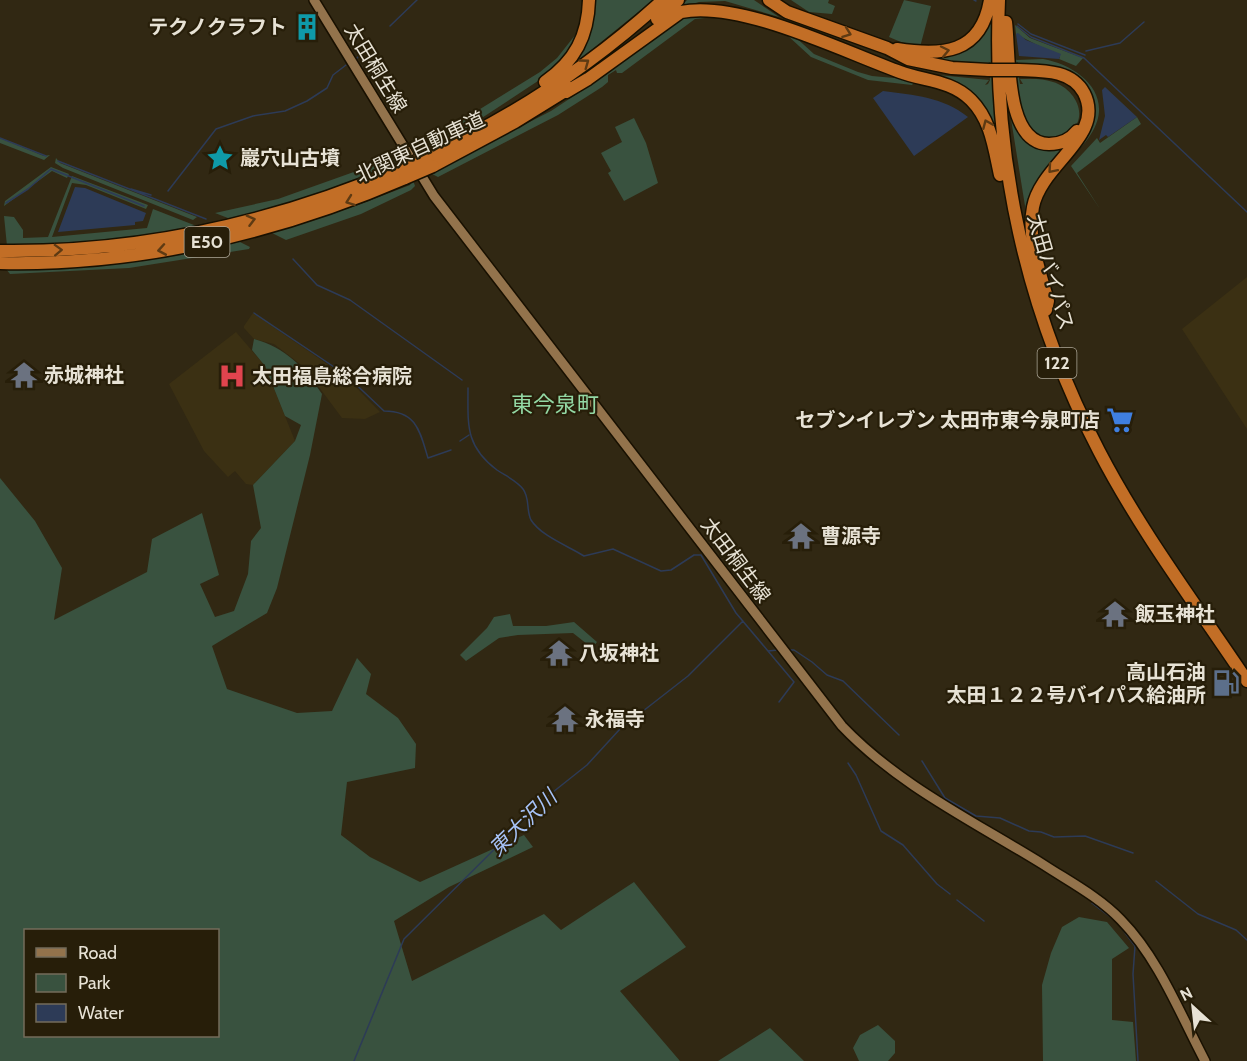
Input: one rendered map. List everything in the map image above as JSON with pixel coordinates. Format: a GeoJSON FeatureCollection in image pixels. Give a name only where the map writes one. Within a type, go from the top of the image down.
{"type":"FeatureCollection","features":[{"type":"Feature","properties":{"kind":"highway"},"geometry":{"type":"LineString","coordinates":[[444,148],[508,109],[566,65],[585,34],[589,0]]}},
{"type":"Feature","properties":{"kind":"highway","name":"北関東自動車道"},"geometry":{"type":"LineString","coordinates":[[430,161],[444,148],[510,113],[558,83],[624,34],[663,0]]}},
{"type":"Feature","properties":{"kind":"highway","name":"北関東自動車道"},"geometry":{"type":"LineString","coordinates":[[0,263],[89,261],[188,246],[285,223],[430,161],[566,92],[613,57],[678,0]]}},
{"type":"Feature","properties":{"kind":"highway"},"geometry":{"type":"LineString","coordinates":[[758,0],[902,73],[952,87],[980,110],[991,134],[1012,227],[1019,240]]}},
{"type":"Feature","properties":{"kind":"highway"},"geometry":{"type":"LineString","coordinates":[[769,0],[804,24]]}},
{"type":"Feature","properties":{"kind":"highway"},"geometry":{"type":"LineString","coordinates":[[786,0],[804,24]]}},
{"type":"Feature","properties":{"kind":"highway"},"geometry":{"type":"LineString","coordinates":[[566,92],[588,79],[665,21],[693,7],[722,5],[804,24],[887,48],[931,53],[958,48],[978,32],[990,0]]}},
{"type":"Feature","properties":{"kind":"highway","name":"太田バイパス"},"geometry":{"type":"LineString","coordinates":[[999,0],[1000,108],[1008,176],[1019,240],[1056,359],[1100,453],[1137,514],[1247,681]]}},
{"type":"Feature","properties":{"kind":"highway","name":"太田バイパス"},"geometry":{"type":"LineString","coordinates":[[1008,0],[1007,106],[1014,169],[1026,238],[1046,310],[1067,367],[1107,450],[1170,553],[1247,668]]}},
{"type":"Feature","properties":{"kind":"highway"},"geometry":{"type":"LineString","coordinates":[[1006,22],[1012,87],[1020,124],[1033,139],[1044,144],[1058,144],[1071,138],[1082,123],[1083,112],[1082,101],[1075,90],[1067,83],[1054,78],[1018,72]]}},
{"type":"Feature","properties":{"kind":"highway"},"geometry":{"type":"LineString","coordinates":[[887,48],[897,55],[920,63],[989,73]]}},
{"type":"Feature","properties":{"kind":"highway"},"geometry":{"type":"LineString","coordinates":[[880,63],[989,73],[1054,72],[1064,76],[1081,89],[1089,110],[1086,128],[1045,177],[1033,206],[1032,232],[1048,301],[1046,310]]}},
{"type":"Feature","properties":{"kind":"highway","name":"北関東自動車道"},"geometry":{"type":"LineString","coordinates":[[0,251],[88,249],[185,236],[282,212],[402,174]]}},
{"type":"Feature","properties":{"kind":"main road","name":"太田桐生線"},"geometry":{"type":"LineString","coordinates":[[314,0],[434,196],[842,726],[863,748],[895,773],[1090,895],[1120,919],[1150,957],[1205,1061]]}},
{"type":"Feature","properties":{"kind":"shaded area"},"geometry":{"type":"Polygon","coordinates":[[[1247,277],[1247,429],[1182,329],[1247,277]]]}},
{"type":"Feature","properties":{"kind":"shaded area"},"geometry":{"type":"Polygon","coordinates":[[[253,313],[346,377],[380,412],[365,419],[342,418],[304,367],[274,344],[254,339],[244,328],[253,313]]]}},
{"type":"Feature","properties":{"kind":"shaded area"},"geometry":{"type":"Polygon","coordinates":[[[236,332],[265,366],[295,441],[253,485],[246,484],[235,471],[228,477],[204,451],[169,384],[236,332]]]}},
{"type":"Feature","properties":{"kind":"green space"},"geometry":{"type":"Polygon","coordinates":[[[591,0],[653,0],[564,72],[591,0]]]}},
{"type":"Feature","properties":{"kind":"green space"},"geometry":{"type":"Polygon","coordinates":[[[687,0],[754,0],[779,17],[725,1],[699,2],[678,9],[687,0]]]}},
{"type":"Feature","properties":{"kind":"green space"},"geometry":{"type":"Polygon","coordinates":[[[791,0],[829,0],[828,3],[835,6],[832,14],[809,12],[791,0]]]}},
{"type":"Feature","properties":{"kind":"green space"},"geometry":{"type":"Polygon","coordinates":[[[904,0],[931,6],[920,47],[889,37],[904,0]]]}},
{"type":"Feature","properties":{"kind":"green space"},"geometry":{"type":"Polygon","coordinates":[[[994,0],[1002,158],[986,114],[928,74],[989,80],[985,85],[988,84],[990,80],[988,61],[988,65],[958,64],[932,58],[961,51],[994,0]]]}},
{"type":"Feature","properties":{"kind":"green space"},"geometry":{"type":"Polygon","coordinates":[[[713,9],[744,14],[782,28],[814,54],[858,72],[872,76],[916,80],[912,85],[868,80],[811,57],[787,35],[746,19],[725,16],[695,19],[622,73],[617,73],[616,70],[608,75],[608,82],[602,87],[558,115],[438,177],[430,173],[551,111],[607,74],[676,20],[692,13],[713,9]]]}},
{"type":"Feature","properties":{"kind":"green space"},"geometry":{"type":"Polygon","coordinates":[[[1015,25],[1030,38],[1083,58],[1076,66],[1059,59],[1060,57],[1016,34],[1015,25]]]}},
{"type":"Feature","properties":{"kind":"green space"},"geometry":{"type":"Polygon","coordinates":[[[576,34],[578,37],[565,59],[541,79],[468,127],[418,154],[418,149],[422,145],[540,72],[557,58],[576,34]]]}},
{"type":"Feature","properties":{"kind":"green space"},"geometry":{"type":"Polygon","coordinates":[[[1043,59],[1056,62],[1080,75],[1090,84],[1099,107],[1098,120],[1091,134],[1062,164],[1092,117],[1063,70],[1051,66],[1017,66],[1020,84],[1023,84],[1020,79],[1036,79],[1061,85],[1073,96],[1079,111],[1079,119],[1075,126],[1063,136],[1051,140],[1037,136],[1028,130],[1023,121],[1017,94],[1014,60],[1043,59]]]}},
{"type":"Feature","properties":{"kind":"green space"},"geometry":{"type":"Polygon","coordinates":[[[1014,117],[1022,133],[1069,142],[1047,171],[1030,237],[1011,119],[1014,117]]]}},
{"type":"Feature","properties":{"kind":"green space"},"geometry":{"type":"Polygon","coordinates":[[[1137,117],[1141,124],[1077,173],[1100,209],[1071,166],[1097,138],[1100,143],[1137,117]]]}},
{"type":"Feature","properties":{"kind":"green space"},"geometry":{"type":"Polygon","coordinates":[[[634,118],[646,143],[658,183],[624,201],[608,173],[611,171],[601,153],[622,142],[615,127],[634,118]]]}},
{"type":"Feature","properties":{"kind":"green space"},"geometry":{"type":"Polygon","coordinates":[[[0,138],[44,156],[50,155],[44,160],[0,143],[0,138]]]}},
{"type":"Feature","properties":{"kind":"green space"},"geometry":{"type":"Polygon","coordinates":[[[56,158],[60,163],[197,217],[193,220],[63,168],[55,163],[56,158]]]}},
{"type":"Feature","properties":{"kind":"green space"},"geometry":{"type":"Polygon","coordinates":[[[393,158],[402,162],[339,188],[233,220],[215,213],[278,199],[393,158]]]}},
{"type":"Feature","properties":{"kind":"green space"},"geometry":{"type":"Polygon","coordinates":[[[51,167],[69,174],[67,178],[52,171],[4,206],[5,201],[51,167]]]}},
{"type":"Feature","properties":{"kind":"green space"},"geometry":{"type":"Polygon","coordinates":[[[72,176],[148,205],[146,209],[86,185],[72,183],[52,237],[147,228],[153,209],[199,227],[103,241],[7,246],[4,216],[14,217],[23,230],[23,238],[48,237],[72,176]]]}},
{"type":"Feature","properties":{"kind":"green space"},"geometry":{"type":"Polygon","coordinates":[[[413,180],[415,186],[411,190],[361,214],[286,240],[272,233],[358,205],[410,185],[413,180]]]}},
{"type":"Feature","properties":{"kind":"green space"},"geometry":{"type":"Polygon","coordinates":[[[238,241],[250,247],[249,249],[129,268],[10,274],[6,269],[59,267],[238,241]]]}},
{"type":"Feature","properties":{"kind":"green space"},"geometry":{"type":"Polygon","coordinates":[[[254,339],[285,353],[301,367],[322,394],[310,455],[277,588],[267,613],[212,646],[227,689],[297,713],[332,711],[357,658],[371,674],[366,694],[398,718],[416,744],[415,768],[347,782],[341,835],[370,857],[420,882],[524,835],[533,847],[449,887],[394,921],[412,981],[544,914],[561,930],[634,882],[686,947],[620,991],[680,1061],[0,1061],[0,478],[35,521],[62,568],[54,620],[147,572],[152,539],[202,513],[219,575],[200,584],[215,617],[234,611],[248,574],[251,541],[261,528],[253,485],[295,441],[301,425],[285,416],[265,366],[252,350],[254,339]]]}},
{"type":"Feature","properties":{"kind":"green space"},"geometry":{"type":"Polygon","coordinates":[[[510,614],[513,626],[546,626],[574,622],[597,642],[592,648],[573,633],[518,635],[499,638],[466,661],[460,655],[487,628],[494,617],[510,614]]]}},
{"type":"Feature","properties":{"kind":"green space"},"geometry":{"type":"Polygon","coordinates":[[[1079,917],[1107,922],[1129,948],[1112,959],[1112,1020],[1133,1022],[1136,1061],[1043,1061],[1042,985],[1051,953],[1062,927],[1079,917]]]}},
{"type":"Feature","properties":{"kind":"green space"},"geometry":{"type":"Polygon","coordinates":[[[878,1025],[895,1041],[895,1053],[888,1061],[859,1061],[853,1048],[860,1035],[878,1025]]]}},
{"type":"Feature","properties":{"kind":"green space"},"geometry":{"type":"Polygon","coordinates":[[[770,1028],[804,1061],[718,1061],[770,1028]]]}},
{"type":"Feature","properties":{"kind":"water"},"geometry":{"type":"Polygon","coordinates":[[[1018,33],[1026,40],[1061,54],[1059,59],[1019,56],[1016,34],[1018,33]]]}},
{"type":"Feature","properties":{"kind":"water"},"geometry":{"type":"Polygon","coordinates":[[[1105,87],[1137,117],[1108,137],[1106,135],[1099,140],[1105,116],[1102,90],[1105,87]]]}},
{"type":"Feature","properties":{"kind":"water"},"geometry":{"type":"Polygon","coordinates":[[[883,91],[938,101],[968,117],[914,156],[873,98],[883,91]]]}},
{"type":"Feature","properties":{"kind":"water"},"geometry":{"type":"Polygon","coordinates":[[[75,187],[85,188],[146,213],[143,221],[135,222],[135,225],[58,232],[75,187]]]}},
{"type":"Feature","properties":{"kind":"waterway"},"geometry":{"type":"LineString","coordinates":[[390,26],[417,0]]}},
{"type":"Feature","properties":{"kind":"waterway"},"geometry":{"type":"LineString","coordinates":[[1086,51],[1120,43],[1144,22]]}},
{"type":"Feature","properties":{"kind":"waterway"},"geometry":{"type":"LineString","coordinates":[[1018,24],[1031,34],[1085,55]]}},
{"type":"Feature","properties":{"kind":"waterway"},"geometry":{"type":"LineString","coordinates":[[1017,26],[1031,37],[1084,58],[1247,212]]}},
{"type":"Feature","properties":{"kind":"waterway"},"geometry":{"type":"LineString","coordinates":[[357,58],[368,47]]}},
{"type":"Feature","properties":{"kind":"waterway"},"geometry":{"type":"LineString","coordinates":[[168,191],[216,129],[253,116],[285,111],[307,101],[327,88],[333,75],[346,65]]}},
{"type":"Feature","properties":{"kind":"waterway"},"geometry":{"type":"LineString","coordinates":[[0,138],[46,156]]}},
{"type":"Feature","properties":{"kind":"waterway"},"geometry":{"type":"LineString","coordinates":[[58,161],[206,219]]}},
{"type":"Feature","properties":{"kind":"waterway"},"geometry":{"type":"LineString","coordinates":[[6,203],[28,189],[51,169],[144,206]]}},
{"type":"Feature","properties":{"kind":"waterway"},"geometry":{"type":"LineString","coordinates":[[131,189],[151,195]]}},
{"type":"Feature","properties":{"kind":"waterway"},"geometry":{"type":"LineString","coordinates":[[293,259],[317,285],[350,300],[462,380]]}},
{"type":"Feature","properties":{"kind":"waterway"},"geometry":{"type":"LineString","coordinates":[[254,313],[346,375],[384,411],[395,412],[410,419],[419,432],[428,458],[451,450]]}},
{"type":"Feature","properties":{"kind":"waterway"},"geometry":{"type":"LineString","coordinates":[[468,388],[470,434],[474,443],[487,461],[523,489],[531,520],[535,526],[584,556],[613,549],[661,571],[671,570],[694,555],[701,555],[736,613],[768,651],[778,650]]}},
{"type":"Feature","properties":{"kind":"waterway"},"geometry":{"type":"LineString","coordinates":[[460,441],[469,435]]}},
{"type":"Feature","properties":{"kind":"waterway","name":"東大沢川"},"geometry":{"type":"LineString","coordinates":[[354,1061],[404,939],[548,796],[587,765],[620,729],[688,676],[743,621]]}},
{"type":"Feature","properties":{"kind":"waterway"},"geometry":{"type":"LineString","coordinates":[[789,650],[794,650],[827,675],[843,681],[899,735]]}},
{"type":"Feature","properties":{"kind":"waterway"},"geometry":{"type":"LineString","coordinates":[[768,651],[794,682],[779,702]]}},
{"type":"Feature","properties":{"kind":"waterway"},"geometry":{"type":"LineString","coordinates":[[922,761],[945,798],[976,816],[1000,818],[1029,831],[1041,832],[1054,837],[1085,836],[1133,853]]}},
{"type":"Feature","properties":{"kind":"waterway"},"geometry":{"type":"LineString","coordinates":[[848,763],[856,775],[881,831],[903,845],[937,884],[950,894]]}},
{"type":"Feature","properties":{"kind":"waterway"},"geometry":{"type":"LineString","coordinates":[[1156,881],[1198,914],[1236,930],[1247,940]]}},
{"type":"Feature","properties":{"kind":"waterway"},"geometry":{"type":"LineString","coordinates":[[957,900],[984,921]]}},
{"type":"Feature","properties":{"kind":"waterway"},"geometry":{"type":"LineString","coordinates":[[1092,903],[1113,919]]}},
{"type":"Feature","properties":{"kind":"waterway"},"geometry":{"type":"LineString","coordinates":[[1117,922],[1135,946],[1133,974],[1138,1061]]}},
{"type":"Feature","properties":{"kind":"place","name":"テクノクラフト"},"geometry":{"type":"Point","coordinates":[307,27]}},
{"type":"Feature","properties":{"kind":"place","name":"巖穴山古墳"},"geometry":{"type":"Point","coordinates":[220,158]}},
{"type":"Feature","properties":{"kind":"place","name":"赤城神社"},"geometry":{"type":"Point","coordinates":[24,375]}},
{"type":"Feature","properties":{"kind":"place","name":"太田福島総合病院"},"geometry":{"type":"Point","coordinates":[232,376]}},
{"type":"Feature","properties":{"kind":"place","name":"セブンイレブン 太田市東今泉町店"},"geometry":{"type":"Point","coordinates":[1120,420]}},
{"type":"Feature","properties":{"kind":"place","name":"曹源寺"},"geometry":{"type":"Point","coordinates":[801,536]}},
{"type":"Feature","properties":{"kind":"place","name":"飯玉神社"},"geometry":{"type":"Point","coordinates":[1115,614]}},
{"type":"Feature","properties":{"kind":"place","name":"八坂神社"},"geometry":{"type":"Point","coordinates":[559,653]}},
{"type":"Feature","properties":{"kind":"place","name":"高山石油 太田１２２号バイパス給油所"},"geometry":{"type":"Point","coordinates":[1226,683]}},
{"type":"Feature","properties":{"kind":"place","name":"永福寺"},"geometry":{"type":"Point","coordinates":[565,719]}},
{"type":"Feature","properties":{"kind":"district","name":"東今泉町"},"geometry":{"type":"Point","coordinates":[555,404]}}]}
